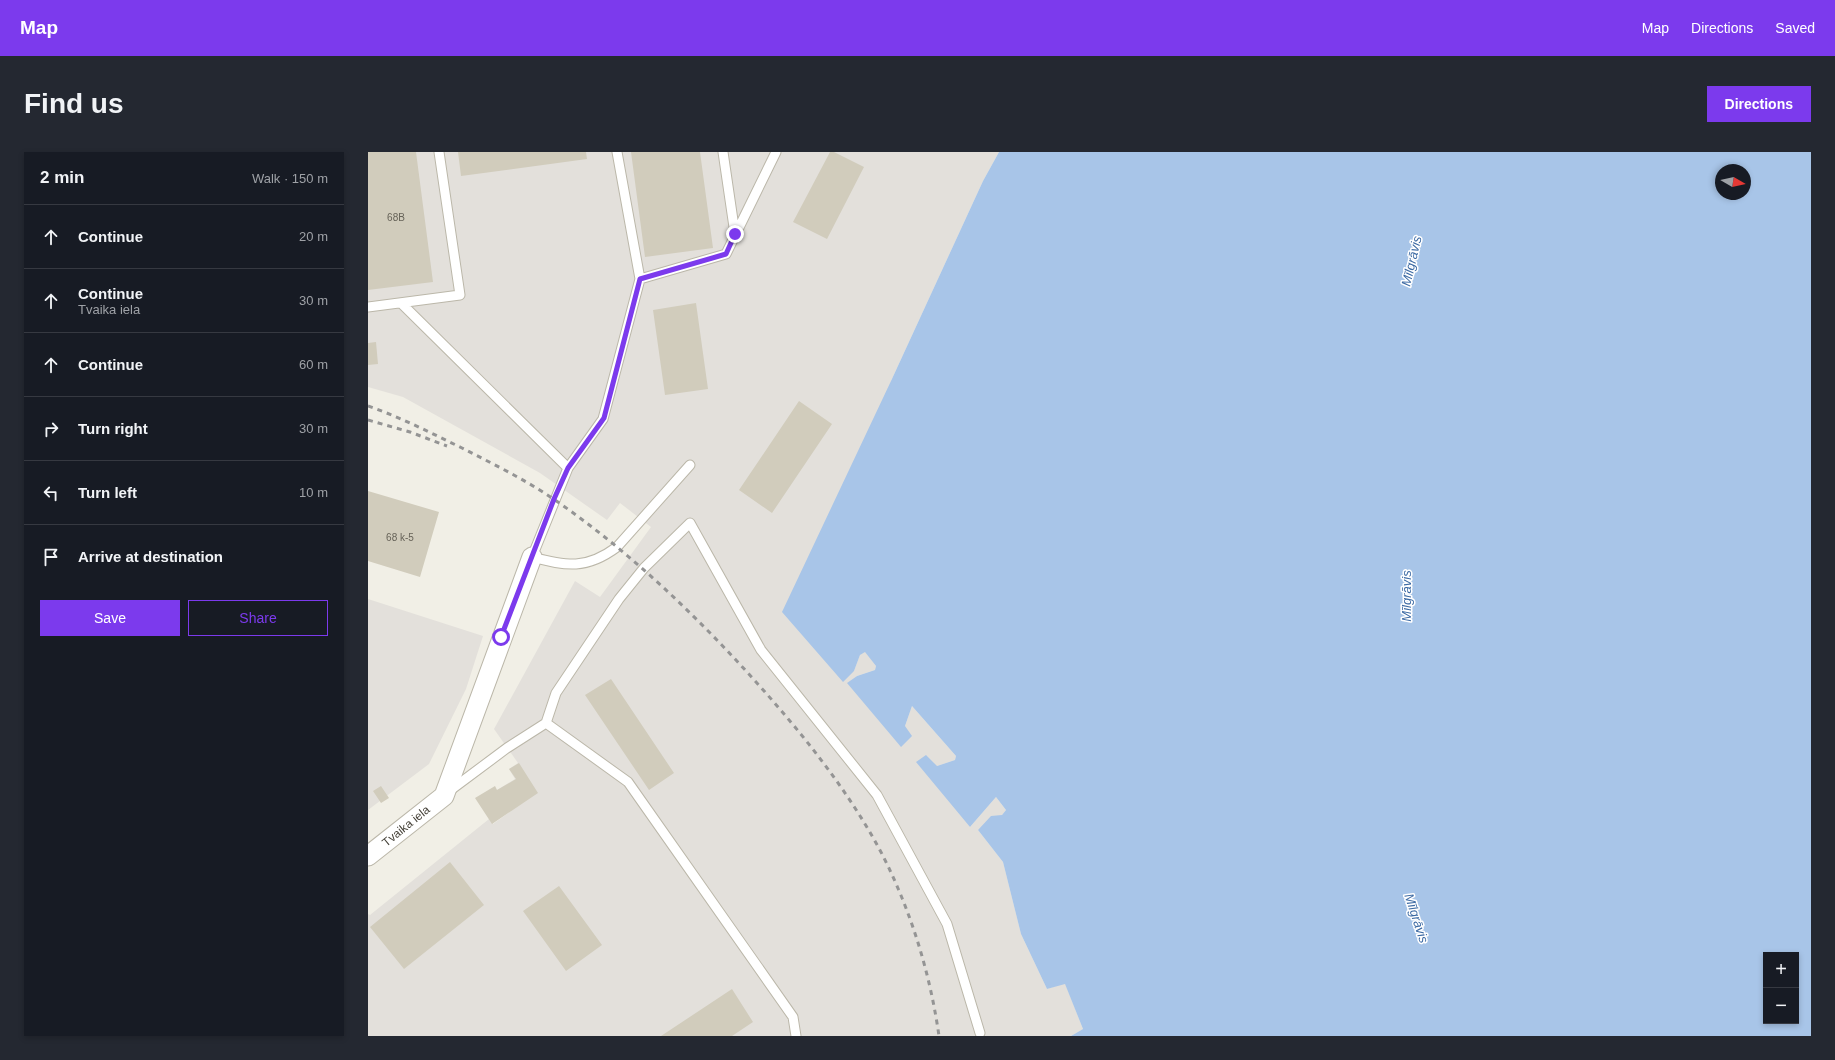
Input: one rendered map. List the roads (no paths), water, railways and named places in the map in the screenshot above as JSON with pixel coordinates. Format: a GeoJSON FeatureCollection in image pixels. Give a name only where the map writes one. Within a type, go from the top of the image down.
{"type":"FeatureCollection","features":[{"type":"Feature","properties":{"kind":"street"},"geometry":{"type":"LineString","coordinates":[[444,796],[532,557]]}},
{"type":"Feature","properties":{"kind":"street","name":"Tvaika iela"},"geometry":{"type":"LineString","coordinates":[[368,856],[444,796]]}},
{"type":"Feature","properties":{"kind":"lane"},"geometry":{"type":"LineString","coordinates":[[368,307],[460,295],[440,152]]}},
{"type":"Feature","properties":{"kind":"lane"},"geometry":{"type":"LineString","coordinates":[[616,152],[640,279],[604,418],[568,468],[532,557],[560,565],[593,562],[606,555],[617,547],[690,465]]}},
{"type":"Feature","properties":{"kind":"lane"},"geometry":{"type":"LineString","coordinates":[[723,152],[735,234]]}},
{"type":"Feature","properties":{"kind":"lane"},"geometry":{"type":"LineString","coordinates":[[640,279],[726,254],[776,152]]}},
{"type":"Feature","properties":{"kind":"lane"},"geometry":{"type":"LineString","coordinates":[[401,303],[568,468]]}},
{"type":"Feature","properties":{"kind":"lane"},"geometry":{"type":"LineString","coordinates":[[444,796],[507,748],[546,724],[556,693],[619,599],[644,568],[690,523],[761,650],[877,795],[947,924],[980,1033]]}},
{"type":"Feature","properties":{"kind":"lane"},"geometry":{"type":"LineString","coordinates":[[546,724],[628,782],[793,1017],[796,1036]]}},
{"type":"Feature","properties":{"kind":"water","name":"Mīlgrāvis"},"geometry":{"type":"Polygon","coordinates":[[[999,152],[1811,152],[1811,1036],[1071,1036],[1083,1029],[1065,984],[1047,989],[1021,934],[1003,862],[978,830],[991,816],[1002,815],[1006,810],[996,797],[970,827],[916,762],[926,755],[937,766],[955,760],[956,756],[912,706],[905,726],[912,736],[901,747],[847,683],[857,676],[875,670],[876,666],[865,652],[860,655],[854,671],[843,682],[782,612],[983,181],[999,152]]]}},
{"type":"Feature","properties":{"kind":"railway"},"geometry":{"type":"LineString","coordinates":[[368,406],[404,420],[462,448],[521,479],[555,500],[612,543],[666,590],[717,640],[765,692],[813,750],[843,790],[870,832],[882,854],[902,898],[918,943],[925,966],[939,1036]]}},
{"type":"Feature","properties":{"kind":"railway"},"geometry":{"type":"LineString","coordinates":[[368,420],[410,432],[447,446]]}}]}
